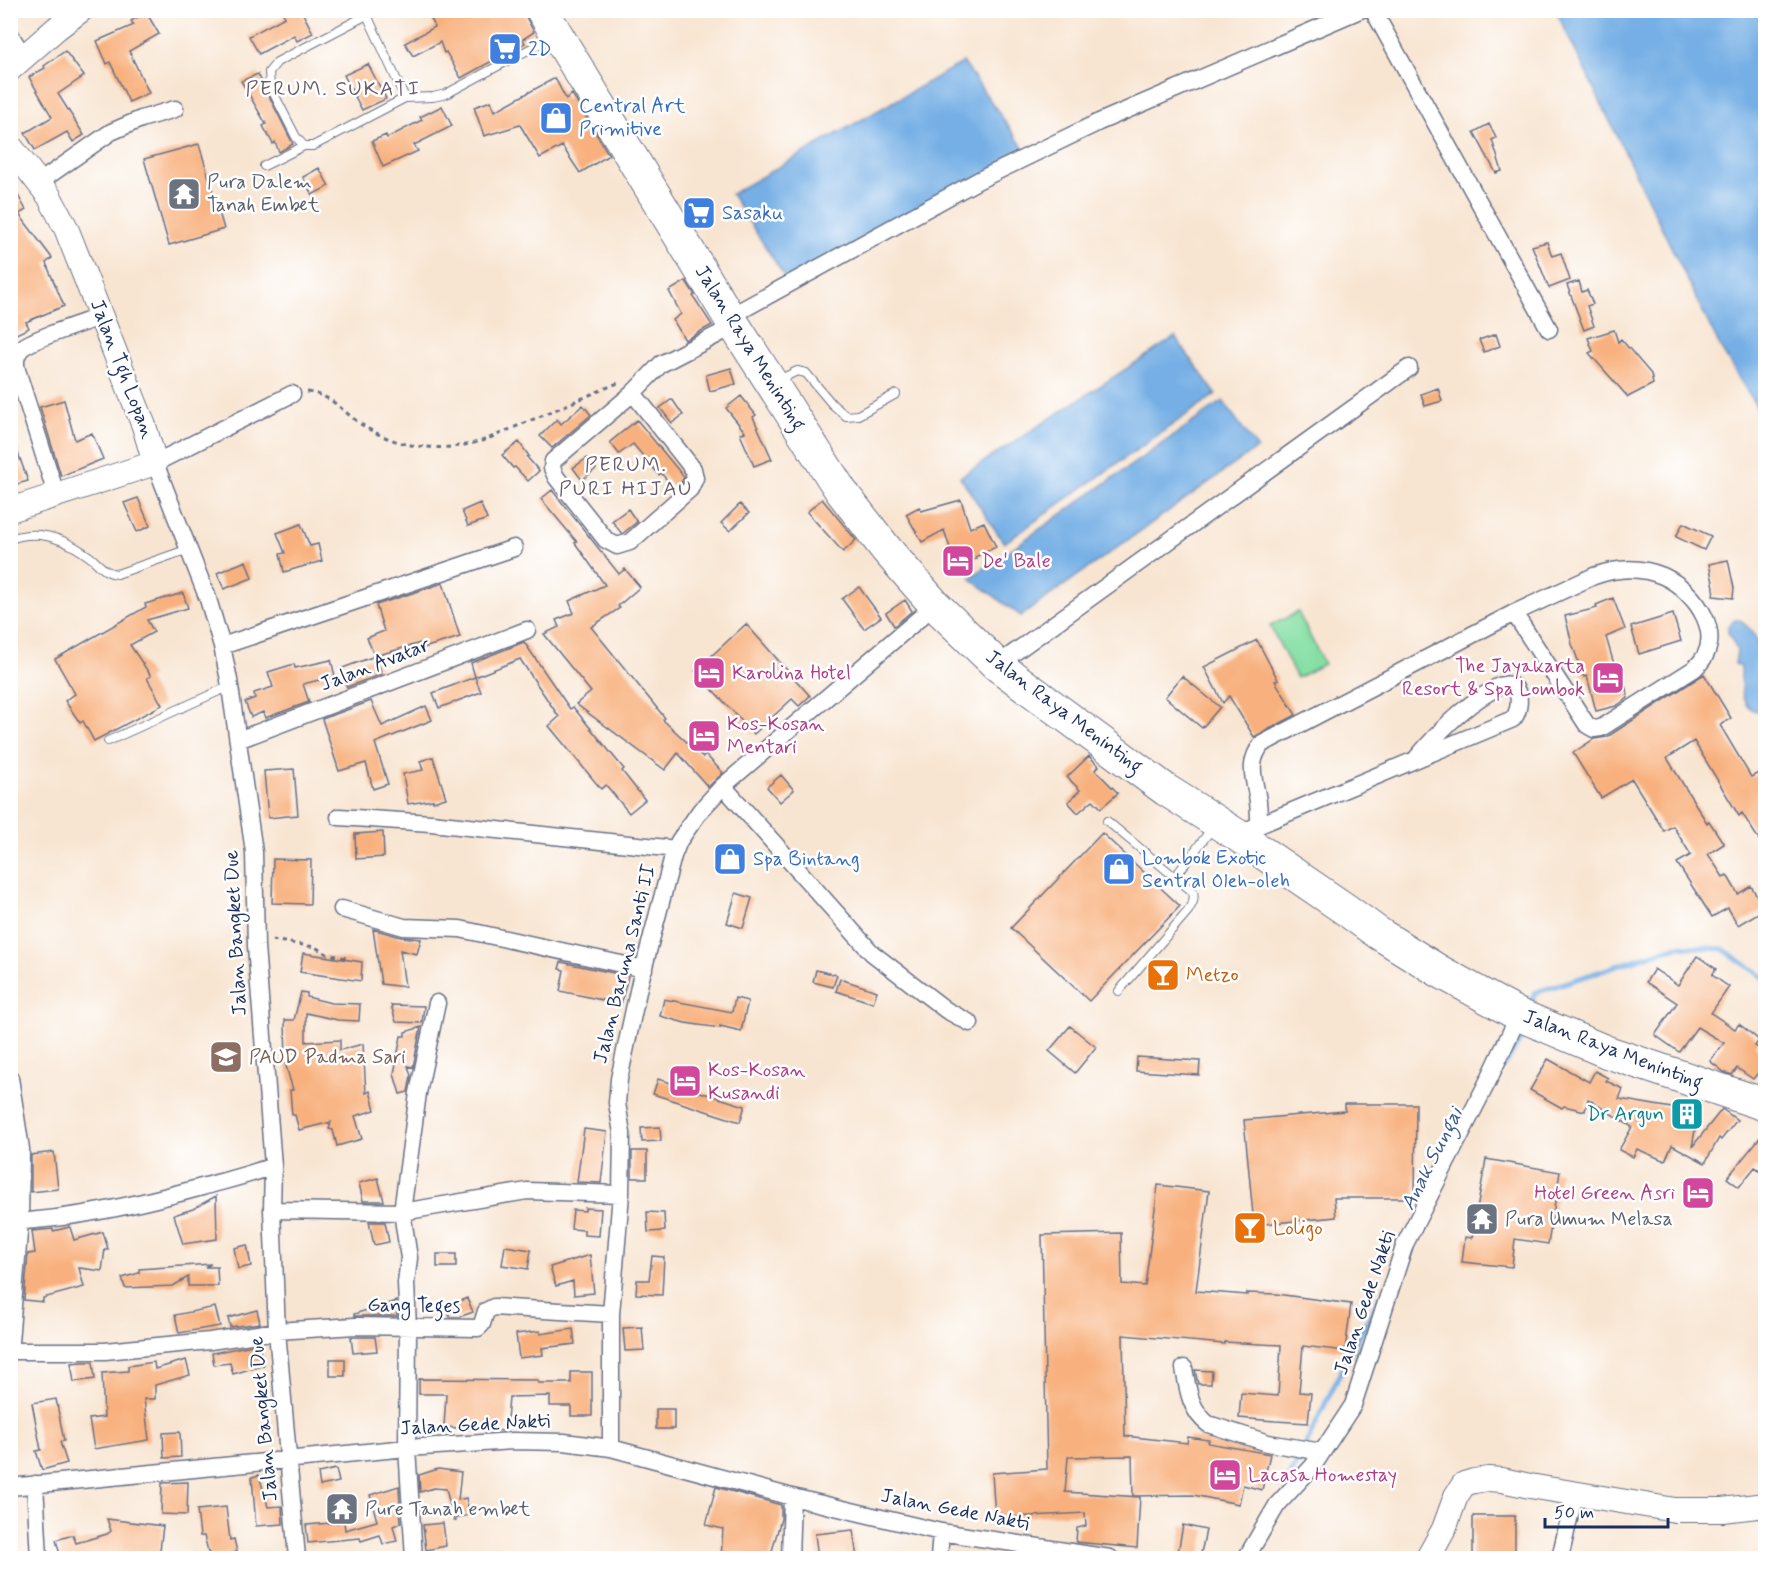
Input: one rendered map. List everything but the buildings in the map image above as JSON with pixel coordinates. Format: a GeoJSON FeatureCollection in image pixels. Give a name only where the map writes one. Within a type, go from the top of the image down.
{"type":"FeatureCollection","features":[{"type":"Feature","properties":{"kind":"highway","name":"Jalan Raya Meninting"},"geometry":{"type":"LineString","coordinates":[[549,22],[733,321],[841,491],[886,549],[935,604],[997,665],[1166,790],[1237,827],[1378,933],[1439,971],[1530,1019],[1636,1063],[1766,1105]]}},
{"type":"Feature","properties":{"kind":"street"},"geometry":{"type":"LineString","coordinates":[[10,36],[17,62],[81,10]]}},
{"type":"Feature","properties":{"kind":"street"},"geometry":{"type":"LineString","coordinates":[[631,386],[693,469],[695,478],[690,489],[630,542],[617,546],[606,540],[556,477],[552,468],[556,457],[631,386],[660,364],[979,180],[1100,122],[1360,10]]}},
{"type":"Feature","properties":{"kind":"street"},"geometry":{"type":"LineString","coordinates":[[1373,10],[1548,328]]}},
{"type":"Feature","properties":{"kind":"street"},"geometry":{"type":"LineString","coordinates":[[38,183],[111,132],[141,119],[175,109]]}},
{"type":"Feature","properties":{"kind":"street","name":"Jalan Tgh Lopan"},"geometry":{"type":"LineString","coordinates":[[10,510],[155,463],[144,426],[66,228],[49,196],[12,152]]}},
{"type":"Feature","properties":{"kind":"street"},"geometry":{"type":"LineString","coordinates":[[56,494],[17,370],[18,353],[28,344],[102,316]]}},
{"type":"Feature","properties":{"kind":"street"},"geometry":{"type":"LineString","coordinates":[[997,665],[1410,368]]}},
{"type":"Feature","properties":{"kind":"street"},"geometry":{"type":"LineString","coordinates":[[155,463],[292,394]]}},
{"type":"Feature","properties":{"kind":"street","name":"Jalan Bangket Due"},"geometry":{"type":"LineString","coordinates":[[155,463],[208,599],[222,646],[254,852],[256,946],[273,1166],[272,1210],[277,1331],[297,1558]]}},
{"type":"Feature","properties":{"kind":"street"},"geometry":{"type":"LineString","coordinates":[[222,646],[514,548]]}},
{"type":"Feature","properties":{"kind":"street"},"geometry":{"type":"LineString","coordinates":[[1237,827],[1259,809],[1252,764],[1254,755],[1262,744],[1514,613],[1605,572],[1640,570],[1662,576],[1682,589],[1691,597],[1704,616],[1709,633],[1709,645],[1706,656],[1694,669],[1601,728],[1594,729],[1587,725],[1514,613]]}},
{"type":"Feature","properties":{"kind":"street","name":"Jalan Baruna Santi II"},"geometry":{"type":"LineString","coordinates":[[611,1448],[611,1314],[621,1194],[622,1133],[617,1103],[618,1091],[644,969],[679,841],[700,811],[723,786],[935,604]]}},
{"type":"Feature","properties":{"kind":"street","name":"Jalan Avatar"},"geometry":{"type":"LineString","coordinates":[[238,740],[527,630]]}},
{"type":"Feature","properties":{"kind":"street"},"geometry":{"type":"LineString","coordinates":[[1237,827],[1415,760],[1513,719],[1520,708],[1518,695],[1514,688],[1503,684],[1489,692],[1441,729],[1415,760]]}},
{"type":"Feature","properties":{"kind":"street"},"geometry":{"type":"LineString","coordinates":[[723,786],[872,953],[946,1010],[970,1023]]}},
{"type":"Feature","properties":{"kind":"street"},"geometry":{"type":"LineString","coordinates":[[339,817],[431,823],[676,849]]}},
{"type":"Feature","properties":{"kind":"street"},"geometry":{"type":"LineString","coordinates":[[342,909],[404,927],[460,929],[644,969]]}},
{"type":"Feature","properties":{"kind":"street"},"geometry":{"type":"LineString","coordinates":[[414,1558],[407,1448],[406,1283],[409,1258],[402,1212],[418,1093],[437,1003]]}},
{"type":"Feature","properties":{"kind":"street","name":"Jalan Gede Nakti"},"geometry":{"type":"LineString","coordinates":[[1245,1558],[1277,1505],[1313,1466],[1310,1450],[1353,1405],[1405,1244],[1487,1083],[1530,1019]]}},
{"type":"Feature","properties":{"kind":"street"},"geometry":{"type":"LineString","coordinates":[[10,1078],[21,1149],[15,1221],[10,1342]]}},
{"type":"Feature","properties":{"kind":"street"},"geometry":{"type":"LineString","coordinates":[[15,1221],[92,1212],[148,1202],[236,1180],[273,1166]]}},
{"type":"Feature","properties":{"kind":"street"},"geometry":{"type":"LineString","coordinates":[[272,1210],[402,1212],[527,1191],[621,1194]]}},
{"type":"Feature","properties":{"kind":"street","name":"Gang Teges"},"geometry":{"type":"LineString","coordinates":[[10,1351],[105,1351],[210,1341],[277,1331],[355,1326],[479,1327],[486,1311],[494,1307],[611,1314]]}},
{"type":"Feature","properties":{"kind":"street"},"geometry":{"type":"LineString","coordinates":[[1184,1368],[1191,1405],[1201,1419],[1208,1424],[1258,1441],[1310,1450]]}},
{"type":"Feature","properties":{"kind":"street","name":"Jalan Gede Nakti"},"geometry":{"type":"LineString","coordinates":[[10,1486],[407,1448],[538,1440],[611,1448],[792,1497],[940,1532],[1110,1558]]}},
{"type":"Feature","properties":{"kind":"street"},"geometry":{"type":"LineString","coordinates":[[1428,1558],[1444,1529],[1456,1496],[1464,1484],[1488,1479],[1675,1510],[1722,1510],[1766,1505]]}},
{"type":"Feature","properties":{"kind":"street"},"geometry":{"type":"LineString","coordinates":[[35,1485],[39,1558]]}},
{"type":"Feature","properties":{"kind":"street"},"geometry":{"type":"LineString","coordinates":[[1560,1558],[1575,1493]]}},
{"type":"Feature","properties":{"kind":"street"},"geometry":{"type":"LineString","coordinates":[[790,1558],[792,1497]]}},
{"type":"Feature","properties":{"kind":"street"},"geometry":{"type":"LineString","coordinates":[[939,1558],[940,1532]]}},
{"type":"Feature","properties":{"kind":"lane"},"geometry":{"type":"LineString","coordinates":[[304,146],[296,137],[270,86],[269,72],[277,62],[367,15],[405,98]]}},
{"type":"Feature","properties":{"kind":"lane"},"geometry":{"type":"LineString","coordinates":[[264,166],[304,146],[313,146],[405,98],[446,94],[549,22]]}},
{"type":"Feature","properties":{"kind":"lane"},"geometry":{"type":"LineString","coordinates":[[772,383],[797,371],[806,373],[832,404],[846,416],[851,417],[896,394]]}},
{"type":"Feature","properties":{"kind":"lane"},"geometry":{"type":"LineString","coordinates":[[10,539],[32,533],[48,535],[81,551],[109,573],[117,574],[189,549]]}},
{"type":"Feature","properties":{"kind":"lane"},"geometry":{"type":"LineString","coordinates":[[108,741],[230,686]]}},
{"type":"Feature","properties":{"kind":"lane"},"geometry":{"type":"LineString","coordinates":[[1107,821],[1193,892],[1194,901],[1119,991]]}},
{"type":"Feature","properties":{"kind":"lane"},"geometry":{"type":"LineString","coordinates":[[1175,877],[1237,827]]}},
{"type":"Feature","properties":{"kind":"path"},"geometry":{"type":"LineString","coordinates":[[292,394],[301,392],[319,394],[335,402],[353,418],[379,435],[409,445],[440,448],[470,445],[631,386]]}},
{"type":"Feature","properties":{"kind":"path"},"geometry":{"type":"LineString","coordinates":[[256,946],[261,939],[279,940],[315,947],[327,954],[347,958]]}},
{"type":"Feature","properties":{"kind":"green space"},"geometry":{"type":"Polygon","coordinates":[[[1298,612],[1324,664],[1297,678],[1270,626],[1298,612]]]}},
{"type":"Feature","properties":{"kind":"water"},"geometry":{"type":"Polygon","coordinates":[[[1556,11],[1765,11],[1765,421],[1720,347],[1556,11]]]}},
{"type":"Feature","properties":{"kind":"water"},"geometry":{"type":"Polygon","coordinates":[[[963,62],[1028,154],[789,283],[731,194],[963,62]]]}},
{"type":"Feature","properties":{"kind":"water"},"geometry":{"type":"Polygon","coordinates":[[[1175,337],[1216,394],[1004,543],[960,477],[1175,337]]]}},
{"type":"Feature","properties":{"kind":"water"},"geometry":{"type":"Polygon","coordinates":[[[1223,401],[1257,448],[1021,616],[970,578],[1223,401]]]}},
{"type":"Feature","properties":{"kind":"water"},"geometry":{"type":"Polygon","coordinates":[[[1735,620],[1740,620],[1752,631],[1758,644],[1765,712],[1750,708],[1743,697],[1741,667],[1735,664],[1737,650],[1728,632],[1728,626],[1735,620]]]}},
{"type":"Feature","properties":{"kind":"waterway","name":"Anak Sungai"},"geometry":{"type":"LineString","coordinates":[[1531,1009],[1534,993],[1678,946],[1723,949],[1766,979]]}},
{"type":"Feature","properties":{"kind":"waterway","name":"Anak Sungai"},"geometry":{"type":"LineString","coordinates":[[1503,1067],[1527,1030]]}},
{"type":"Feature","properties":{"kind":"waterway","name":"Anak Sungai"},"geometry":{"type":"LineString","coordinates":[[1284,1487],[1380,1297]]}},
{"type":"Feature","properties":{"kind":"place","name":"2D"},"geometry":{"type":"Point","coordinates":[505,49]}},
{"type":"Feature","properties":{"kind":"place","name":"Central Art Primitive"},"geometry":{"type":"Point","coordinates":[556,118]}},
{"type":"Feature","properties":{"kind":"place","name":"Pura Dalem Tanah Embet"},"geometry":{"type":"Point","coordinates":[184,194]}},
{"type":"Feature","properties":{"kind":"place","name":"Sasaku"},"geometry":{"type":"Point","coordinates":[699,213]}},
{"type":"Feature","properties":{"kind":"place","name":"De' Bale"},"geometry":{"type":"Point","coordinates":[958,561]}},
{"type":"Feature","properties":{"kind":"place","name":"Karolina Hotel"},"geometry":{"type":"Point","coordinates":[709,673]}},
{"type":"Feature","properties":{"kind":"place","name":"The Jayakarta Resort & Spa Lombok"},"geometry":{"type":"Point","coordinates":[1608,678]}},
{"type":"Feature","properties":{"kind":"place","name":"Kos-Kosan Mentari"},"geometry":{"type":"Point","coordinates":[704,736]}},
{"type":"Feature","properties":{"kind":"place","name":"Spa Bintang"},"geometry":{"type":"Point","coordinates":[730,859]}},
{"type":"Feature","properties":{"kind":"place","name":"Lombok Exotic Sentral Oleh-oleh"},"geometry":{"type":"Point","coordinates":[1119,869]}},
{"type":"Feature","properties":{"kind":"place","name":"Metzo"},"geometry":{"type":"Point","coordinates":[1163,975]}},
{"type":"Feature","properties":{"kind":"place","name":"PAUD Padma Sari"},"geometry":{"type":"Point","coordinates":[226,1057]}},
{"type":"Feature","properties":{"kind":"place","name":"Kos-Kosan Kusandi"},"geometry":{"type":"Point","coordinates":[685,1081]}},
{"type":"Feature","properties":{"kind":"place","name":"Dr Argun"},"geometry":{"type":"Point","coordinates":[1687,1114]}},
{"type":"Feature","properties":{"kind":"place","name":"Hotel Green Asri"},"geometry":{"type":"Point","coordinates":[1698,1193]}},
{"type":"Feature","properties":{"kind":"place","name":"Pura Umum Melasa"},"geometry":{"type":"Point","coordinates":[1482,1219]}},
{"type":"Feature","properties":{"kind":"place","name":"Loligo"},"geometry":{"type":"Point","coordinates":[1250,1228]}},
{"type":"Feature","properties":{"kind":"place","name":"Lacasa Homestay"},"geometry":{"type":"Point","coordinates":[1225,1475]}},
{"type":"Feature","properties":{"kind":"place","name":"Pure Tanah embet"},"geometry":{"type":"Point","coordinates":[342,1509]}},
{"type":"Feature","properties":{"kind":"district","name":"PERUM. SUKATI"},"geometry":{"type":"Point","coordinates":[333,89]}},
{"type":"Feature","properties":{"kind":"district","name":"PERUM. PURI HIJAU"},"geometry":{"type":"Point","coordinates":[626,477]}}]}
